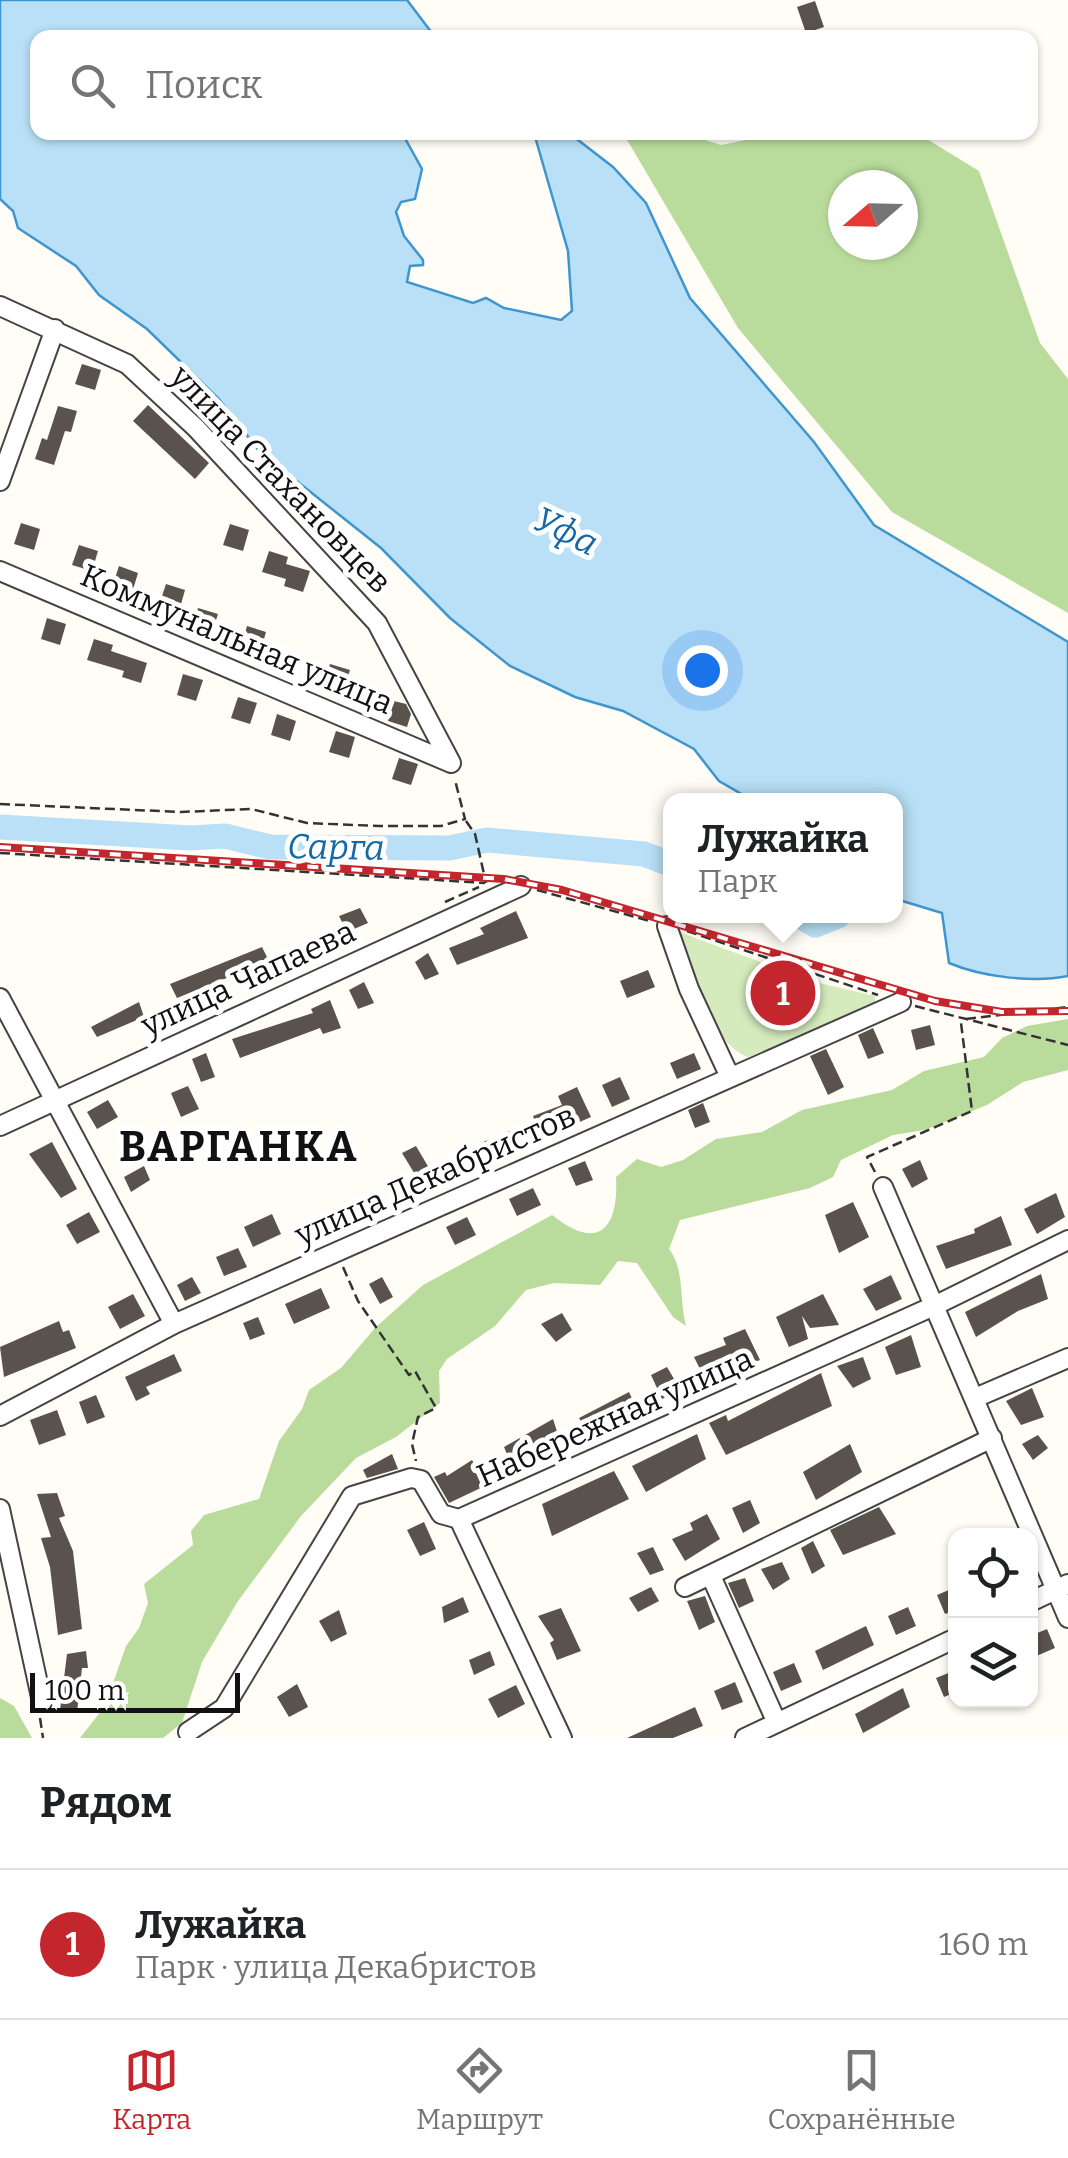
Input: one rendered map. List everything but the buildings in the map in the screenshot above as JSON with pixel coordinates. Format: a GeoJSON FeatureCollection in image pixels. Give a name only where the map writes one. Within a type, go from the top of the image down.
{"type":"FeatureCollection","features":[{"type":"Feature","properties":{"kind":"street","name":"улица Стахановцев"},"geometry":{"type":"LineString","coordinates":[[0,306],[127,364],[169,402],[377,624],[451,763]]}},
{"type":"Feature","properties":{"kind":"street"},"geometry":{"type":"LineString","coordinates":[[0,481],[55,329]]}},
{"type":"Feature","properties":{"kind":"street","name":"Коммунальная улица"},"geometry":{"type":"LineString","coordinates":[[0,570],[451,763]]}},
{"type":"Feature","properties":{"kind":"street","name":"улица Чапаева"},"geometry":{"type":"LineString","coordinates":[[0,1126],[521,886]]}},
{"type":"Feature","properties":{"kind":"street"},"geometry":{"type":"LineString","coordinates":[[667,926],[688,989],[730,1076]]}},
{"type":"Feature","properties":{"kind":"street"},"geometry":{"type":"LineString","coordinates":[[0,998],[174,1324]]}},
{"type":"Feature","properties":{"kind":"street","name":"улица Декабристов"},"geometry":{"type":"LineString","coordinates":[[0,1416],[174,1324],[901,1002]]}},
{"type":"Feature","properties":{"kind":"street"},"geometry":{"type":"LineString","coordinates":[[883,1187],[992,1438],[1062,1587],[1068,1618]]}},
{"type":"Feature","properties":{"kind":"street","name":"Набережная улица"},"geometry":{"type":"LineString","coordinates":[[422,1480],[441,1514],[459,1519],[936,1305],[1068,1240]]}},
{"type":"Feature","properties":{"kind":"street"},"geometry":{"type":"LineString","coordinates":[[975,1398],[1068,1358]]}},
{"type":"Feature","properties":{"kind":"street"},"geometry":{"type":"LineString","coordinates":[[686,1586],[992,1438]]}},
{"type":"Feature","properties":{"kind":"street"},"geometry":{"type":"LineString","coordinates":[[188,1732],[224,1708],[352,1496],[411,1478],[422,1480]]}},
{"type":"Feature","properties":{"kind":"street"},"geometry":{"type":"LineString","coordinates":[[0,1509],[42,1702]]}},
{"type":"Feature","properties":{"kind":"street"},"geometry":{"type":"LineString","coordinates":[[459,1519],[562,1738]]}},
{"type":"Feature","properties":{"kind":"street"},"geometry":{"type":"LineString","coordinates":[[711,1576],[777,1723]]}},
{"type":"Feature","properties":{"kind":"street"},"geometry":{"type":"LineString","coordinates":[[1038,1598],[1062,1587]]}},
{"type":"Feature","properties":{"kind":"street"},"geometry":{"type":"LineString","coordinates":[[745,1738],[948,1642]]}},
{"type":"Feature","properties":{"kind":"path"},"geometry":{"type":"LineString","coordinates":[[451,763],[480,856]]}},
{"type":"Feature","properties":{"kind":"path"},"geometry":{"type":"LineString","coordinates":[[0,804],[181,812],[252,809],[307,823],[441,826],[466,820]]}},
{"type":"Feature","properties":{"kind":"path"},"geometry":{"type":"LineString","coordinates":[[0,853],[521,886],[667,926],[961,1020],[1068,1045]]}},
{"type":"Feature","properties":{"kind":"path"},"geometry":{"type":"LineString","coordinates":[[961,1020],[1068,1008]]}},
{"type":"Feature","properties":{"kind":"path"},"geometry":{"type":"LineString","coordinates":[[883,1187],[867,1157],[972,1111],[961,1020]]}},
{"type":"Feature","properties":{"kind":"path"},"geometry":{"type":"LineString","coordinates":[[336,1252],[374,1326],[409,1374],[415,1371],[436,1408],[418,1416],[412,1444],[422,1480]]}},
{"type":"Feature","properties":{"kind":"path"},"geometry":{"type":"LineString","coordinates":[[42,1702],[43,1738]]}},
{"type":"Feature","properties":{"kind":"green space"},"geometry":{"type":"Polygon","coordinates":[[[627,140],[705,140],[721,145],[746,140],[928,140],[979,171],[1040,343],[1068,379],[1068,613],[892,512],[738,328],[627,140]]]}},
{"type":"Feature","properties":{"kind":"green space"},"geometry":{"type":"Polygon","coordinates":[[[676,931],[815,982],[875,996],[875,1006],[748,1057],[735,1050],[711,1021],[684,963],[676,931]]]}},
{"type":"Feature","properties":{"kind":"green space"},"geometry":{"type":"Polygon","coordinates":[[[1068,1019],[1068,1070],[1023,1082],[987,1105],[925,1130],[893,1135],[841,1160],[833,1177],[810,1188],[680,1220],[669,1249],[680,1276],[686,1326],[673,1317],[637,1263],[618,1261],[600,1285],[554,1283],[526,1290],[495,1326],[447,1359],[439,1371],[440,1403],[396,1437],[356,1458],[301,1516],[238,1601],[202,1662],[182,1723],[163,1738],[80,1738],[105,1706],[126,1646],[139,1628],[148,1603],[144,1584],[193,1545],[191,1531],[204,1515],[259,1499],[279,1441],[302,1409],[309,1390],[341,1368],[375,1328],[423,1285],[552,1215],[582,1232],[602,1229],[614,1210],[616,1177],[637,1159],[661,1167],[683,1160],[716,1139],[762,1132],[802,1110],[892,1090],[924,1071],[984,1057],[1002,1038],[1027,1026],[1068,1019]]]}},
{"type":"Feature","properties":{"kind":"green space"},"geometry":{"type":"Polygon","coordinates":[[[0,1698],[14,1706],[32,1738],[0,1738],[0,1698]]]}},
{"type":"Feature","properties":{"kind":"water","name":"Уфа"},"geometry":{"type":"Polygon","coordinates":[[[0,0],[407,0],[430,30],[30,30],[30,140],[406,140],[422,169],[415,199],[401,202],[396,212],[404,236],[423,260],[423,265],[410,266],[407,282],[473,303],[486,298],[504,308],[561,320],[572,311],[568,251],[536,140],[578,140],[613,167],[646,203],[690,298],[814,442],[874,525],[1068,642],[1068,976],[1008,977],[949,963],[942,913],[903,901],[903,793],[740,793],[719,781],[694,749],[623,711],[575,697],[510,666],[450,618],[381,548],[259,451],[219,399],[147,329],[99,295],[76,266],[18,228],[13,211],[0,199],[0,0]]]}},
{"type":"Feature","properties":{"kind":"waterway","name":"Сарга"},"geometry":{"type":"LineString","coordinates":[[0,827],[191,838],[225,836],[270,847],[450,848],[487,840],[644,854],[663,861]]}},
{"type":"Feature","properties":{"kind":"waterway","name":"Сарга"},"geometry":{"type":"LineString","coordinates":[[812,923],[820,923]]}},
{"type":"Feature","properties":{"kind":"railway"},"geometry":{"type":"LineString","coordinates":[[0,847],[504,879],[562,890],[663,920]]}},
{"type":"Feature","properties":{"kind":"railway"},"geometry":{"type":"LineString","coordinates":[[673,923],[935,1001],[1002,1012],[1068,1011]]}},
{"type":"Feature","properties":{"kind":"place","name":"Лужайка"},"geometry":{"type":"Point","coordinates":[783,993]}},
{"type":"Feature","properties":{"kind":"district","name":"ВАРГАНКА"},"geometry":{"type":"Point","coordinates":[239,1147]}}]}
